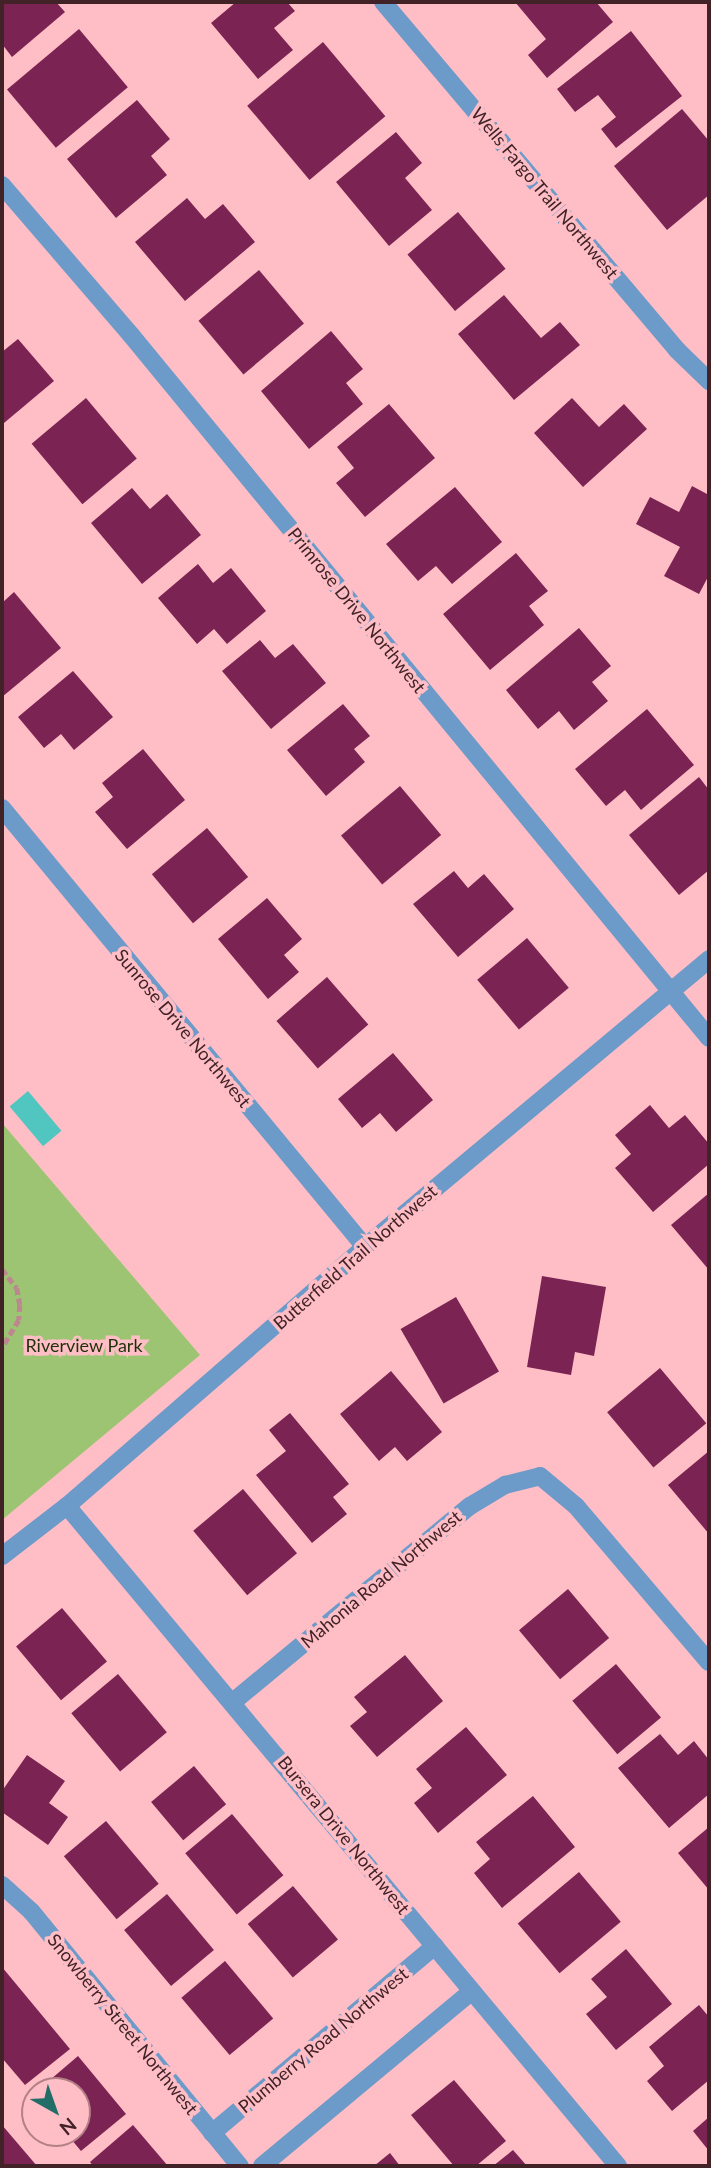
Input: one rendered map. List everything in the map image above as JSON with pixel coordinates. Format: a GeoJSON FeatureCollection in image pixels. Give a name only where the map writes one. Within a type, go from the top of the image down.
{"type":"FeatureCollection","features":[{"type":"Feature","properties":{"kind":"street","name":"Wells Fargo Trail Northwest"},"geometry":{"type":"LineString","coordinates":[[383,2],[677,350],[709,381]]}},
{"type":"Feature","properties":{"kind":"street","name":"Primrose Drive Northwest"},"geometry":{"type":"LineString","coordinates":[[2,185],[131,335],[709,1038]]}},
{"type":"Feature","properties":{"kind":"street","name":"Sunrose Drive Northwest"},"geometry":{"type":"LineString","coordinates":[[2,808],[365,1247]]}},
{"type":"Feature","properties":{"kind":"street","name":"Butterfield Trail Northwest"},"geometry":{"type":"LineString","coordinates":[[2,1556],[67,1506],[365,1247],[709,959]]}},
{"type":"Feature","properties":{"kind":"street","name":"Mahonia Road Northwest"},"geometry":{"type":"LineString","coordinates":[[234,1701],[470,1506],[505,1485],[540,1476],[576,1506],[709,1662]]}},
{"type":"Feature","properties":{"kind":"street","name":"Bursera Drive Northwest"},"geometry":{"type":"LineString","coordinates":[[67,1506],[234,1701],[618,2166]]}},
{"type":"Feature","properties":{"kind":"street","name":"Snowberry Street Northwest"},"geometry":{"type":"LineString","coordinates":[[2,1885],[31,1911],[240,2166]]}},
{"type":"Feature","properties":{"kind":"street","name":"Plumberry Road Northwest"},"geometry":{"type":"LineString","coordinates":[[212,2133],[435,1946]]}},
{"type":"Feature","properties":{"kind":"street"},"geometry":{"type":"LineString","coordinates":[[262,2166],[472,1992]]}},
{"type":"Feature","properties":{"kind":"path"},"geometry":{"type":"LineString","coordinates":[[2,1269],[18,1288],[20,1306],[19,1320],[2,1348]]}},
{"type":"Feature","properties":{"kind":"green space","name":"Riverview Park"},"geometry":{"type":"Polygon","coordinates":[[[2,1123],[200,1355],[2,1520],[2,1123]]]}},
{"type":"Feature","properties":{"kind":"water"},"geometry":{"type":"Polygon","coordinates":[[[28,1091],[61,1131],[43,1146],[10,1106],[28,1091]]]}},
{"type":"Feature","properties":{"kind":"building"},"geometry":{"type":"Polygon","coordinates":[[[2,2],[56,2],[65,12],[12,57],[2,44],[2,2]]]}},
{"type":"Feature","properties":{"kind":"building"},"geometry":{"type":"Polygon","coordinates":[[[236,2],[287,2],[295,11],[274,28],[293,50],[258,79],[211,23],[236,2]]]}},
{"type":"Feature","properties":{"kind":"building"},"geometry":{"type":"Polygon","coordinates":[[[515,2],[596,2],[613,22],[547,78],[528,55],[546,39],[515,2]]]}},
{"type":"Feature","properties":{"kind":"building"},"geometry":{"type":"Polygon","coordinates":[[[79,29],[128,87],[56,148],[7,89],[79,29]]]}},
{"type":"Feature","properties":{"kind":"building"},"geometry":{"type":"Polygon","coordinates":[[[631,31],[682,96],[616,148],[601,129],[616,117],[598,95],[575,112],[557,89],[631,31]]]}},
{"type":"Feature","properties":{"kind":"building"},"geometry":{"type":"Polygon","coordinates":[[[323,42],[385,116],[310,180],[247,106],[323,42]]]}},
{"type":"Feature","properties":{"kind":"building"},"geometry":{"type":"Polygon","coordinates":[[[137,100],[170,139],[151,156],[167,175],[116,218],[67,159],[137,100]]]}},
{"type":"Feature","properties":{"kind":"building"},"geometry":{"type":"Polygon","coordinates":[[[682,109],[709,141],[709,195],[667,230],[614,166],[682,109]]]}},
{"type":"Feature","properties":{"kind":"building"},"geometry":{"type":"Polygon","coordinates":[[[396,132],[422,163],[405,178],[432,210],[389,246],[336,182],[396,132]]]}},
{"type":"Feature","properties":{"kind":"building"},"geometry":{"type":"Polygon","coordinates":[[[187,198],[205,219],[223,204],[255,242],[185,301],[135,242],[187,198]]]}},
{"type":"Feature","properties":{"kind":"building"},"geometry":{"type":"Polygon","coordinates":[[[458,212],[506,269],[455,311],[407,254],[458,212]]]}},
{"type":"Feature","properties":{"kind":"building"},"geometry":{"type":"Polygon","coordinates":[[[259,270],[304,324],[243,374],[198,321],[259,270]]]}},
{"type":"Feature","properties":{"kind":"building"},"geometry":{"type":"Polygon","coordinates":[[[504,295],[541,338],[560,322],[580,345],[514,400],[458,334],[504,295]]]}},
{"type":"Feature","properties":{"kind":"building"},"geometry":{"type":"Polygon","coordinates":[[[331,331],[363,369],[346,383],[363,404],[309,449],[261,391],[331,331]]]}},
{"type":"Feature","properties":{"kind":"building"},"geometry":{"type":"Polygon","coordinates":[[[18,339],[54,381],[4,423],[2,352],[18,339]]]}},
{"type":"Feature","properties":{"kind":"building"},"geometry":{"type":"Polygon","coordinates":[[[86,398],[137,459],[82,504],[32,444],[86,398]]]}},
{"type":"Feature","properties":{"kind":"building"},"geometry":{"type":"Polygon","coordinates":[[[572,398],[599,427],[624,404],[647,429],[583,487],[534,433],[572,398]]]}},
{"type":"Feature","properties":{"kind":"building"},"geometry":{"type":"Polygon","coordinates":[[[389,404],[435,458],[365,517],[336,483],[354,468],[337,447],[389,404]]]}},
{"type":"Feature","properties":{"kind":"building"},"geometry":{"type":"Polygon","coordinates":[[[692,486],[707,494],[709,490],[709,575],[699,594],[664,576],[680,547],[636,524],[650,497],[679,512],[692,486]]]}},
{"type":"Feature","properties":{"kind":"building"},"geometry":{"type":"Polygon","coordinates":[[[455,487],[502,542],[452,584],[436,566],[418,581],[386,544],[455,487]]]}},
{"type":"Feature","properties":{"kind":"building"},"geometry":{"type":"Polygon","coordinates":[[[132,488],[150,509],[167,494],[201,535],[142,584],[91,523],[132,488]]]}},
{"type":"Feature","properties":{"kind":"building"},"geometry":{"type":"Polygon","coordinates":[[[516,553],[548,591],[529,606],[544,625],[490,670],[443,614],[516,553]]]}},
{"type":"Feature","properties":{"kind":"building"},"geometry":{"type":"Polygon","coordinates":[[[198,564],[213,583],[231,568],[266,611],[227,644],[214,629],[197,644],[158,598],[198,564]]]}},
{"type":"Feature","properties":{"kind":"building"},"geometry":{"type":"Polygon","coordinates":[[[14,592],[61,648],[2,697],[2,603],[14,592]]]}},
{"type":"Feature","properties":{"kind":"building"},"geometry":{"type":"Polygon","coordinates":[[[579,628],[611,666],[592,682],[608,701],[574,730],[559,711],[538,729],[506,690],[579,628]]]}},
{"type":"Feature","properties":{"kind":"building"},"geometry":{"type":"Polygon","coordinates":[[[260,640],[275,658],[293,644],[326,683],[271,729],[222,671],[260,640]]]}},
{"type":"Feature","properties":{"kind":"building"},"geometry":{"type":"Polygon","coordinates":[[[73,671],[113,717],[74,750],[61,734],[44,748],[18,717],[73,671]]]}},
{"type":"Feature","properties":{"kind":"building"},"geometry":{"type":"Polygon","coordinates":[[[343,704],[370,736],[354,749],[365,762],[326,796],[287,750],[343,704]]]}},
{"type":"Feature","properties":{"kind":"building"},"geometry":{"type":"Polygon","coordinates":[[[647,709],[694,765],[641,810],[625,790],[606,806],[575,769],[647,709]]]}},
{"type":"Feature","properties":{"kind":"building"},"geometry":{"type":"Polygon","coordinates":[[[143,749],[185,800],[127,849],[95,812],[113,797],[102,783],[143,749]]]}},
{"type":"Feature","properties":{"kind":"building"},"geometry":{"type":"Polygon","coordinates":[[[699,777],[709,790],[709,870],[679,895],[629,835],[699,777]]]}},
{"type":"Feature","properties":{"kind":"building"},"geometry":{"type":"Polygon","coordinates":[[[400,786],[441,835],[382,885],[341,835],[400,786]]]}},
{"type":"Feature","properties":{"kind":"building"},"geometry":{"type":"Polygon","coordinates":[[[207,828],[248,877],[193,923],[152,874],[207,828]]]}},
{"type":"Feature","properties":{"kind":"building"},"geometry":{"type":"Polygon","coordinates":[[[454,871],[468,888],[484,874],[514,909],[458,957],[413,904],[454,871]]]}},
{"type":"Feature","properties":{"kind":"building"},"geometry":{"type":"Polygon","coordinates":[[[267,898],[302,939],[284,955],[299,972],[268,999],[218,939],[267,898]]]}},
{"type":"Feature","properties":{"kind":"building"},"geometry":{"type":"Polygon","coordinates":[[[527,938],[569,988],[519,1030],[477,980],[527,938]]]}},
{"type":"Feature","properties":{"kind":"building"},"geometry":{"type":"Polygon","coordinates":[[[327,977],[368,1025],[318,1069],[276,1021],[327,977]]]}},
{"type":"Feature","properties":{"kind":"building"},"geometry":{"type":"Polygon","coordinates":[[[393,1053],[433,1100],[396,1132],[380,1113],[362,1128],[338,1099],[393,1053]]]}},
{"type":"Feature","properties":{"kind":"building"},"geometry":{"type":"Polygon","coordinates":[[[650,1105],[669,1128],[685,1115],[709,1144],[709,1164],[653,1212],[615,1168],[631,1154],[615,1135],[650,1105]]]}},
{"type":"Feature","properties":{"kind":"building"},"geometry":{"type":"Polygon","coordinates":[[[709,1193],[709,1270],[671,1225],[709,1193]]]}},
{"type":"Feature","properties":{"kind":"building"},"geometry":{"type":"Polygon","coordinates":[[[542,1276],[606,1287],[594,1356],[575,1352],[571,1375],[527,1367],[542,1276]]]}},
{"type":"Feature","properties":{"kind":"building"},"geometry":{"type":"Polygon","coordinates":[[[456,1297],[499,1371],[444,1403],[401,1329],[456,1297]]]}},
{"type":"Feature","properties":{"kind":"building"},"geometry":{"type":"Polygon","coordinates":[[[660,1368],[706,1423],[653,1468],[607,1412],[660,1368]]]}},
{"type":"Feature","properties":{"kind":"building"},"geometry":{"type":"Polygon","coordinates":[[[391,1371],[442,1432],[407,1461],[395,1447],[379,1461],[340,1414],[391,1371]]]}},
{"type":"Feature","properties":{"kind":"building"},"geometry":{"type":"Polygon","coordinates":[[[290,1413],[349,1484],[333,1497],[347,1514],[312,1543],[256,1475],[286,1451],[269,1430],[290,1413]]]}},
{"type":"Feature","properties":{"kind":"building"},"geometry":{"type":"Polygon","coordinates":[[[709,1451],[709,1534],[668,1485],[709,1451]]]}},
{"type":"Feature","properties":{"kind":"building"},"geometry":{"type":"Polygon","coordinates":[[[243,1489],[297,1553],[247,1595],[193,1531],[243,1489]]]}},
{"type":"Feature","properties":{"kind":"building"},"geometry":{"type":"Polygon","coordinates":[[[568,1589],[609,1638],[560,1679],[519,1630],[568,1589]]]}},
{"type":"Feature","properties":{"kind":"building"},"geometry":{"type":"Polygon","coordinates":[[[62,1608],[107,1662],[61,1700],[16,1647],[62,1608]]]}},
{"type":"Feature","properties":{"kind":"building"},"geometry":{"type":"Polygon","coordinates":[[[405,1655],[443,1701],[377,1757],[350,1726],[367,1712],[354,1697],[405,1655]]]}},
{"type":"Feature","properties":{"kind":"building"},"geometry":{"type":"Polygon","coordinates":[[[616,1664],[661,1718],[617,1754],[572,1701],[616,1664]]]}},
{"type":"Feature","properties":{"kind":"building"},"geometry":{"type":"Polygon","coordinates":[[[118,1674],[167,1732],[120,1771],[71,1713],[118,1674]]]}},
{"type":"Feature","properties":{"kind":"building"},"geometry":{"type":"Polygon","coordinates":[[[466,1727],[507,1775],[438,1833],[414,1803],[432,1788],[416,1769],[466,1727]]]}},
{"type":"Feature","properties":{"kind":"building"},"geometry":{"type":"Polygon","coordinates":[[[660,1734],[678,1755],[694,1741],[709,1760],[709,1794],[669,1828],[618,1768],[660,1734]]]}},
{"type":"Feature","properties":{"kind":"building"},"geometry":{"type":"Polygon","coordinates":[[[27,1755],[65,1781],[49,1803],[68,1817],[48,1845],[2,1812],[2,1791],[27,1755]]]}},
{"type":"Feature","properties":{"kind":"building"},"geometry":{"type":"Polygon","coordinates":[[[194,1766],[226,1804],[183,1840],[151,1802],[194,1766]]]}},
{"type":"Feature","properties":{"kind":"building"},"geometry":{"type":"Polygon","coordinates":[[[533,1796],[575,1847],[502,1908],[474,1873],[490,1859],[476,1842],[533,1796]]]}},
{"type":"Feature","properties":{"kind":"building"},"geometry":{"type":"Polygon","coordinates":[[[232,1814],[283,1875],[237,1914],[185,1853],[232,1814]]]}},
{"type":"Feature","properties":{"kind":"building"},"geometry":{"type":"Polygon","coordinates":[[[106,1821],[159,1884],[117,1919],[64,1856],[106,1821]]]}},
{"type":"Feature","properties":{"kind":"building"},"geometry":{"type":"Polygon","coordinates":[[[709,1827],[709,1890],[678,1853],[709,1827]]]}},
{"type":"Feature","properties":{"kind":"building"},"geometry":{"type":"Polygon","coordinates":[[[579,1872],[621,1922],[559,1973],[518,1923],[579,1872]]]}},
{"type":"Feature","properties":{"kind":"building"},"geometry":{"type":"Polygon","coordinates":[[[293,1886],[338,1940],[293,1978],[248,1924],[293,1886]]]}},
{"type":"Feature","properties":{"kind":"building"},"geometry":{"type":"Polygon","coordinates":[[[167,1894],[214,1950],[171,1986],[124,1930],[167,1894]]]}},
{"type":"Feature","properties":{"kind":"building"},"geometry":{"type":"Polygon","coordinates":[[[626,1949],[672,2004],[616,2050],[586,2014],[607,1997],[591,1979],[626,1949]]]}},
{"type":"Feature","properties":{"kind":"building"},"geometry":{"type":"Polygon","coordinates":[[[225,1961],[273,2018],[230,2055],[181,1998],[225,1961]]]}},
{"type":"Feature","properties":{"kind":"building"},"geometry":{"type":"Polygon","coordinates":[[[2,1967],[70,2049],[35,2077],[21,2077],[21,2080],[2,2058],[2,1967]]]}},
{"type":"Feature","properties":{"kind":"building"},"geometry":{"type":"Polygon","coordinates":[[[699,2005],[709,2017],[709,2080],[672,2111],[647,2081],[664,2066],[649,2047],[699,2005]]]}},
{"type":"Feature","properties":{"kind":"building"},"geometry":{"type":"Polygon","coordinates":[[[78,2056],[126,2114],[91,2143],[91,2077],[53,2077],[78,2056]]]}},
{"type":"Feature","properties":{"kind":"building"},"geometry":{"type":"Polygon","coordinates":[[[454,2080],[506,2141],[476,2166],[454,2166],[411,2115],[454,2080]]]}},
{"type":"Feature","properties":{"kind":"building"},"geometry":{"type":"Polygon","coordinates":[[[709,2117],[709,2151],[693,2131],[709,2117]]]}},
{"type":"Feature","properties":{"kind":"building"},"geometry":{"type":"Polygon","coordinates":[[[2,2125],[37,2166],[2,2166],[2,2125]]]}},
{"type":"Feature","properties":{"kind":"building"},"geometry":{"type":"Polygon","coordinates":[[[133,2125],[168,2166],[93,2166],[90,2162],[133,2125]]]}},
{"type":"Feature","properties":{"kind":"building"},"geometry":{"type":"Polygon","coordinates":[[[513,2150],[527,2166],[493,2166],[513,2150]]]}},
{"type":"Feature","properties":{"kind":"building"},"geometry":{"type":"Polygon","coordinates":[[[390,2153],[400,2166],[374,2166],[390,2153]]]}}]}
